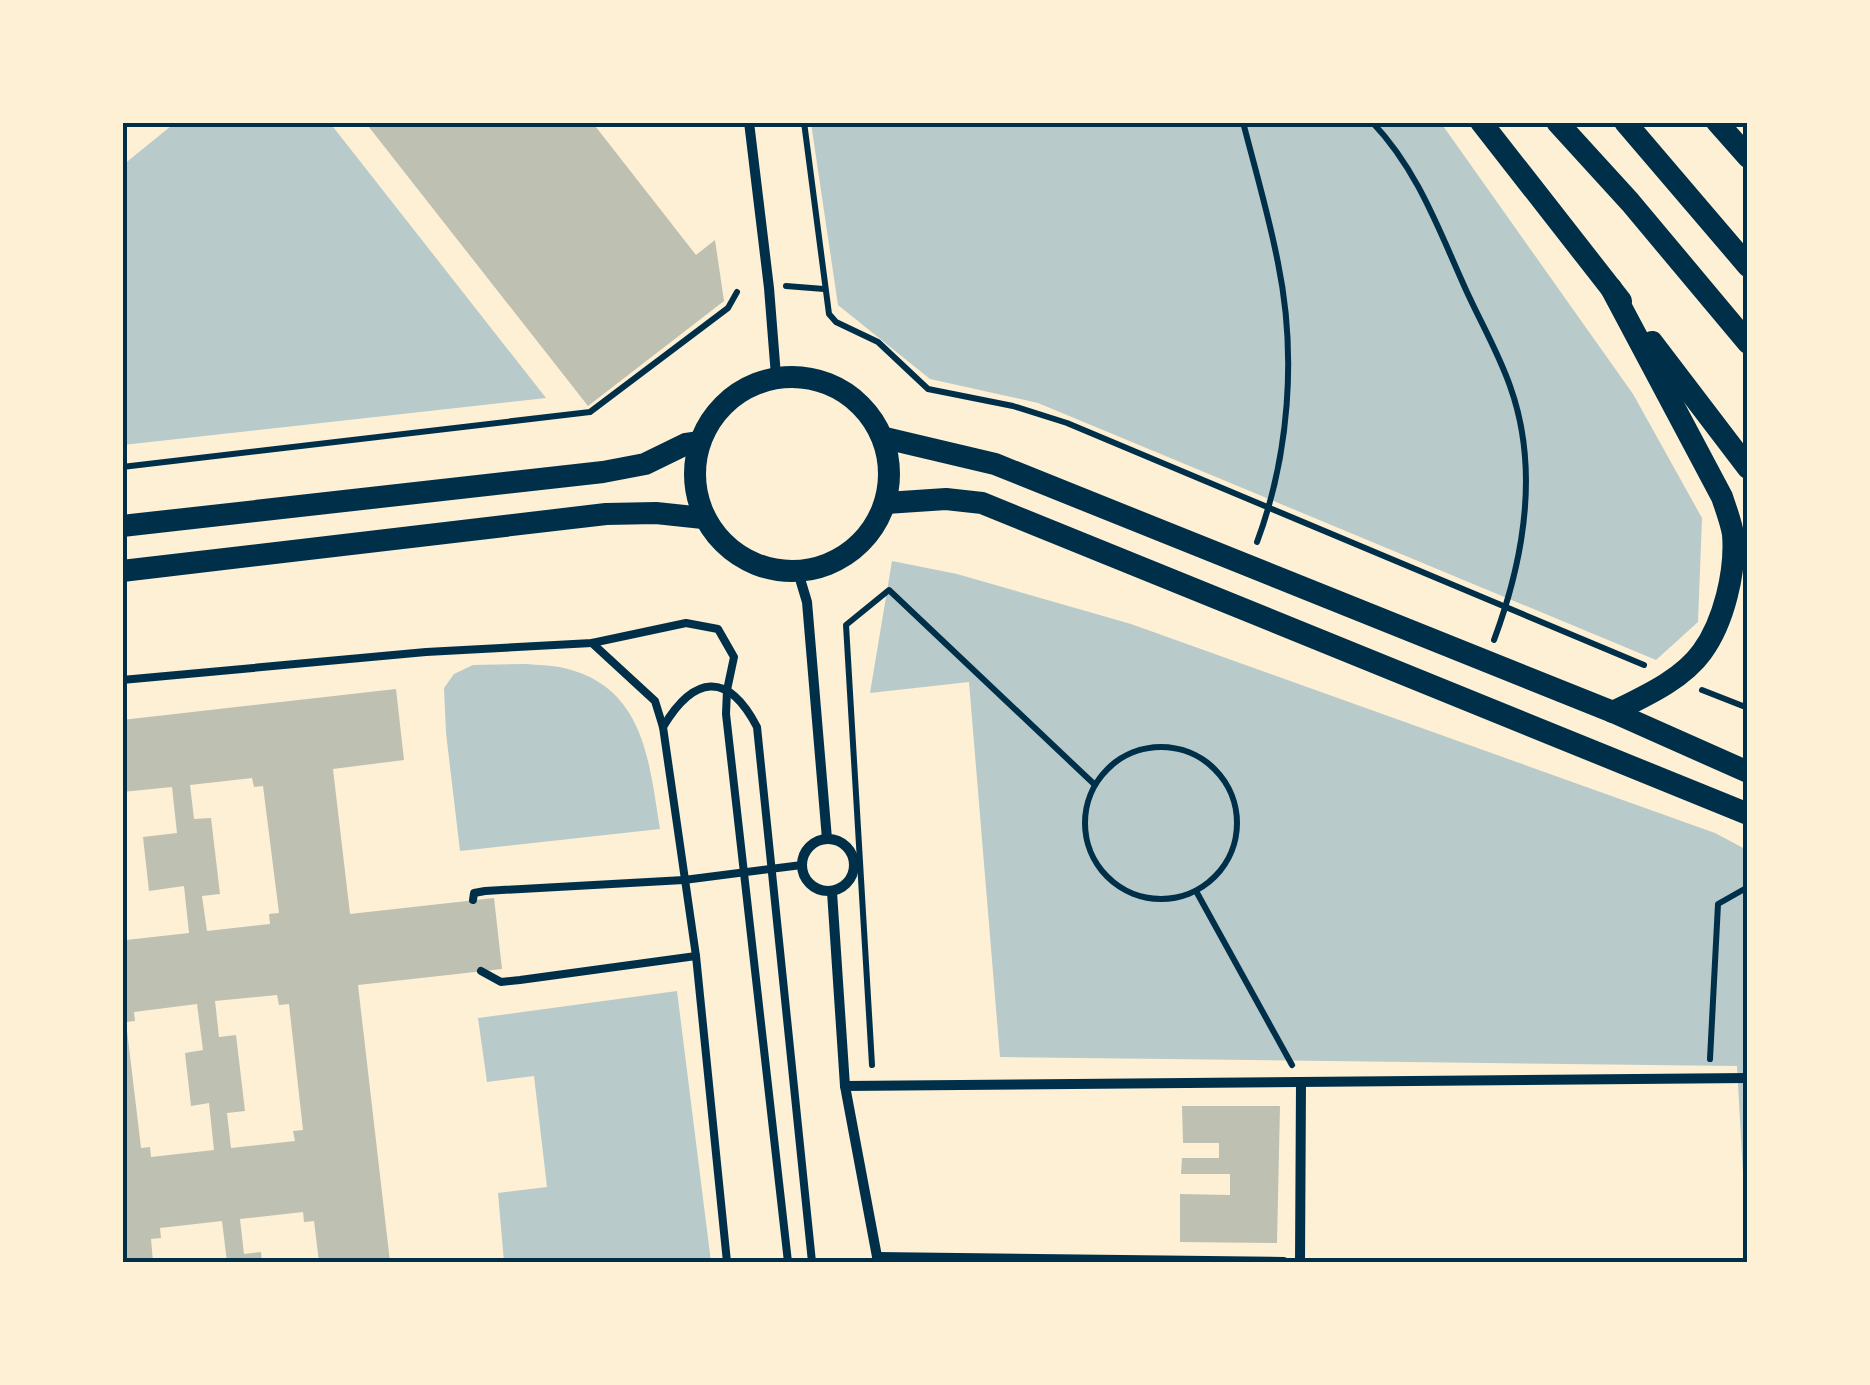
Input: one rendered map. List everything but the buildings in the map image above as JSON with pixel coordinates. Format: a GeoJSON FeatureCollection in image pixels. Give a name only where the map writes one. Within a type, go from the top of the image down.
{"type":"FeatureCollection","features":[{"type":"Feature","properties":{"kind":"highway"},"geometry":{"type":"LineString","coordinates":[[1481,122],[1748,468]]}},
{"type":"Feature","properties":{"kind":"highway"},"geometry":{"type":"LineString","coordinates":[[1557,122],[1748,343]]}},
{"type":"Feature","properties":{"kind":"highway"},"geometry":{"type":"LineString","coordinates":[[1626,122],[1748,266]]}},
{"type":"Feature","properties":{"kind":"highway"},"geometry":{"type":"LineString","coordinates":[[1717,122],[1748,157]]}},
{"type":"Feature","properties":{"kind":"highway"},"geometry":{"type":"LineString","coordinates":[[1611,288],[1722,497],[1733,534],[1729,582],[1716,627],[1701,655],[1655,691],[1613,712]]}},
{"type":"Feature","properties":{"kind":"highway"},"geometry":{"type":"LineString","coordinates":[[776,376],[826,382],[854,399],[885,438],[886,503],[858,546],[830,565],[798,572],[765,568],[735,554],[703,518],[694,472],[700,442],[714,414],[737,393],[776,376]]}},
{"type":"Feature","properties":{"kind":"highway"},"geometry":{"type":"LineString","coordinates":[[885,438],[995,464],[1613,712],[1748,772]]}},
{"type":"Feature","properties":{"kind":"highway"},"geometry":{"type":"LineString","coordinates":[[122,526],[604,472],[645,464],[686,444],[700,442]]}},
{"type":"Feature","properties":{"kind":"highway"},"geometry":{"type":"LineString","coordinates":[[886,503],[982,503],[1748,814]]}},
{"type":"Feature","properties":{"kind":"highway"},"geometry":{"type":"LineString","coordinates":[[122,571],[606,514],[656,512],[703,518]]}},
{"type":"Feature","properties":{"kind":"street"},"geometry":{"type":"LineString","coordinates":[[749,122],[776,376]]}},
{"type":"Feature","properties":{"kind":"street"},"geometry":{"type":"LineString","coordinates":[[798,572],[807,602],[827,839]]}},
{"type":"Feature","properties":{"kind":"street"},"geometry":{"type":"LineString","coordinates":[[827,839],[847,846],[855,861],[847,884],[832,892],[814,888],[802,865],[808,848],[827,839]]}},
{"type":"Feature","properties":{"kind":"street"},"geometry":{"type":"LineString","coordinates":[[832,892],[845,1086],[877,1260],[1284,1262]]}},
{"type":"Feature","properties":{"kind":"street"},"geometry":{"type":"LineString","coordinates":[[845,1086],[1748,1078]]}},
{"type":"Feature","properties":{"kind":"street"},"geometry":{"type":"LineString","coordinates":[[1300,1262],[1301,1082]]}},
{"type":"Feature","properties":{"kind":"lane"},"geometry":{"type":"LineString","coordinates":[[122,680],[426,652],[592,643],[686,623],[718,629],[734,658],[726,714],[788,1262]]}},
{"type":"Feature","properties":{"kind":"lane"},"geometry":{"type":"LineString","coordinates":[[592,643],[656,701],[663,726],[696,956],[727,1262]]}},
{"type":"Feature","properties":{"kind":"lane"},"geometry":{"type":"LineString","coordinates":[[663,726],[678,700],[702,686],[727,690],[745,703],[758,727],[812,1262]]}},
{"type":"Feature","properties":{"kind":"lane"},"geometry":{"type":"LineString","coordinates":[[473,900],[474,893],[496,890],[684,880],[802,865]]}},
{"type":"Feature","properties":{"kind":"lane"},"geometry":{"type":"LineString","coordinates":[[481,972],[501,982],[696,956]]}},
{"type":"Feature","properties":{"kind":"path"},"geometry":{"type":"LineString","coordinates":[[804,122],[824,289],[832,319],[878,342],[928,389],[1040,414],[1748,708]]}},
{"type":"Feature","properties":{"kind":"path"},"geometry":{"type":"LineString","coordinates":[[1243,122],[1279,266],[1286,332],[1280,472],[1248,565]]}},
{"type":"Feature","properties":{"kind":"path"},"geometry":{"type":"LineString","coordinates":[[1372,122],[1424,195],[1498,357],[1518,411],[1524,447],[1522,543],[1506,607],[1486,661]]}},
{"type":"Feature","properties":{"kind":"path"},"geometry":{"type":"LineString","coordinates":[[790,286],[824,289]]}},
{"type":"Feature","properties":{"kind":"path"},"geometry":{"type":"LineString","coordinates":[[122,466],[590,412],[728,308],[737,292]]}},
{"type":"Feature","properties":{"kind":"path"},"geometry":{"type":"LineString","coordinates":[[872,1086],[873,1040],[846,625],[889,590],[1094,784]]}},
{"type":"Feature","properties":{"kind":"path"},"geometry":{"type":"LineString","coordinates":[[1168,746],[1194,753],[1216,769],[1231,791],[1238,817],[1235,844],[1224,868],[1209,884],[1186,896],[1159,900],[1133,894],[1110,880],[1093,860],[1085,836],[1086,809],[1094,784],[1112,764],[1135,751],[1168,746]]}},
{"type":"Feature","properties":{"kind":"path"},"geometry":{"type":"LineString","coordinates":[[1709,1078],[1718,904],[1748,887]]}},
{"type":"Feature","properties":{"kind":"path"},"geometry":{"type":"LineString","coordinates":[[1196,891],[1301,1082]]}},
{"type":"Feature","properties":{"kind":"shaded area"},"geometry":{"type":"Polygon","coordinates":[[[176,122],[330,123],[546,398],[123,445],[123,165],[176,122]]]}},
{"type":"Feature","properties":{"kind":"shaded area"},"geometry":{"type":"Polygon","coordinates":[[[811,123],[1441,123],[1633,394],[1702,518],[1698,622],[1656,660],[1038,403],[930,379],[838,305],[811,123]]]}},
{"type":"Feature","properties":{"kind":"shaded area"},"geometry":{"type":"Polygon","coordinates":[[[892,561],[957,574],[1131,624],[1715,833],[1747,850],[1747,1246],[1737,1066],[1000,1057],[969,682],[870,693],[892,561]]]}},
{"type":"Feature","properties":{"kind":"shaded area"},"geometry":{"type":"Polygon","coordinates":[[[473,665],[564,668],[591,678],[612,692],[627,710],[646,754],[660,829],[460,851],[444,688],[454,674],[473,665]]]}},
{"type":"Feature","properties":{"kind":"shaded area"},"geometry":{"type":"Polygon","coordinates":[[[677,991],[711,1262],[504,1262],[498,1193],[547,1187],[534,1076],[487,1082],[478,1018],[677,991]]]}}]}
